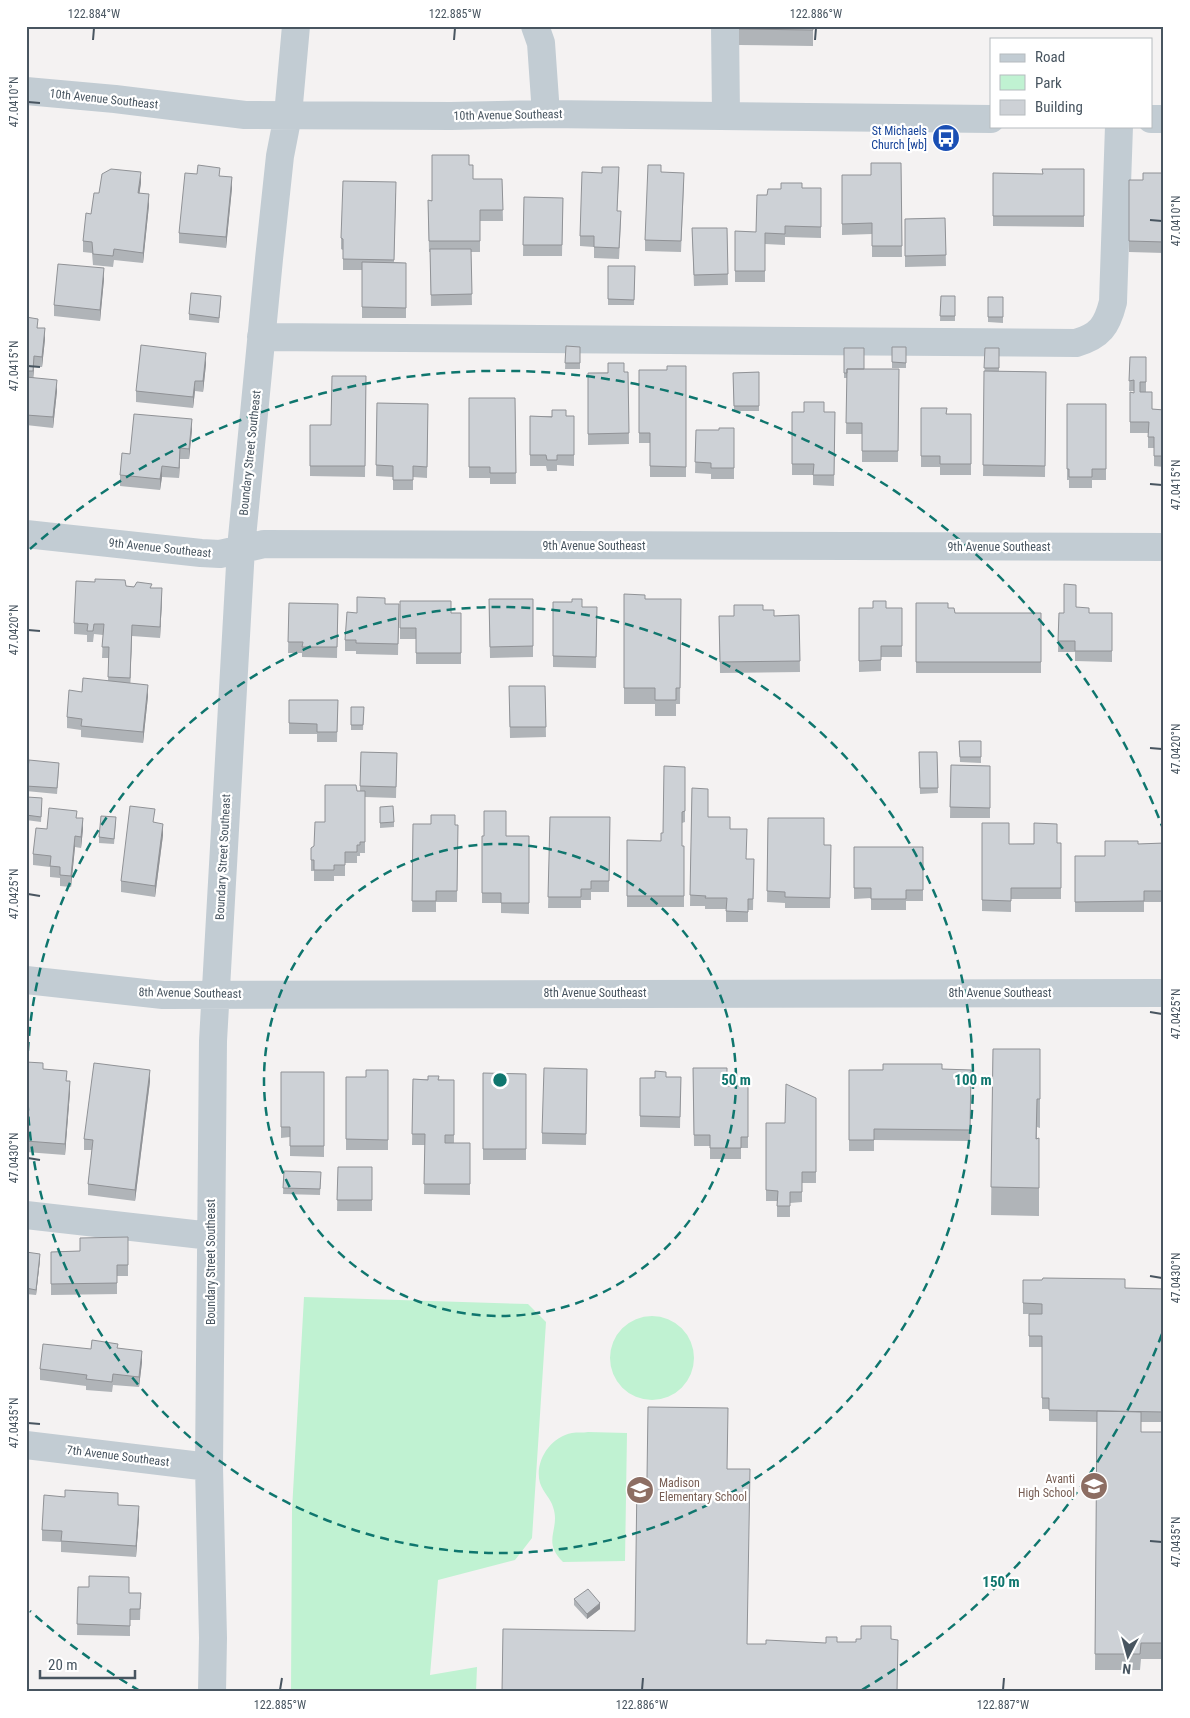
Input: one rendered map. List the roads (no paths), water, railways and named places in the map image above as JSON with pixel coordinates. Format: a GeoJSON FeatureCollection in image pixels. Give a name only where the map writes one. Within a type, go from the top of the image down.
{"type":"FeatureCollection","features":[{"type":"Feature","properties":{"kind":"street","name":"Boundary Street Southeast"},"geometry":{"type":"LineString","coordinates":[[212,1692],[213,1638],[209,1467],[213,1045],[241,548],[261,336],[280,156],[288,115],[296,26]]}},
{"type":"Feature","properties":{"kind":"street"},"geometry":{"type":"LineString","coordinates":[[534,26],[541,43],[546,114]]}},
{"type":"Feature","properties":{"kind":"street"},"geometry":{"type":"LineString","coordinates":[[725,26],[726,116]]}},
{"type":"Feature","properties":{"kind":"street","name":"10th Avenue Southeast"},"geometry":{"type":"LineString","coordinates":[[26,91],[115,99],[245,115],[452,116],[546,114],[990,119]]}},
{"type":"Feature","properties":{"kind":"street"},"geometry":{"type":"LineString","coordinates":[[261,336],[1076,343],[1090,339],[1102,329],[1109,317],[1114,302],[1120,128]]}},
{"type":"Feature","properties":{"kind":"street","name":"9th Avenue Southeast"},"geometry":{"type":"LineString","coordinates":[[26,534],[220,554],[264,544],[1164,547]]}},
{"type":"Feature","properties":{"kind":"street","name":"8th Avenue Southeast"},"geometry":{"type":"LineString","coordinates":[[26,980],[163,995],[1164,992]]}},
{"type":"Feature","properties":{"kind":"street"},"geometry":{"type":"LineString","coordinates":[[26,1216],[211,1236]]}},
{"type":"Feature","properties":{"kind":"street","name":"7th Avenue Southeast"},"geometry":{"type":"LineString","coordinates":[[26,1445],[209,1467]]}},
{"type":"Feature","properties":{"kind":"place","name":"St Michaels Church [wb]"},"geometry":{"type":"Point","coordinates":[946,138]}},
{"type":"Feature","properties":{"kind":"place","name":"Avanti High School"},"geometry":{"type":"Point","coordinates":[1094,1486]}},
{"type":"Feature","properties":{"kind":"place","name":"Madison Elementary School"},"geometry":{"type":"Point","coordinates":[640,1490]}}]}
